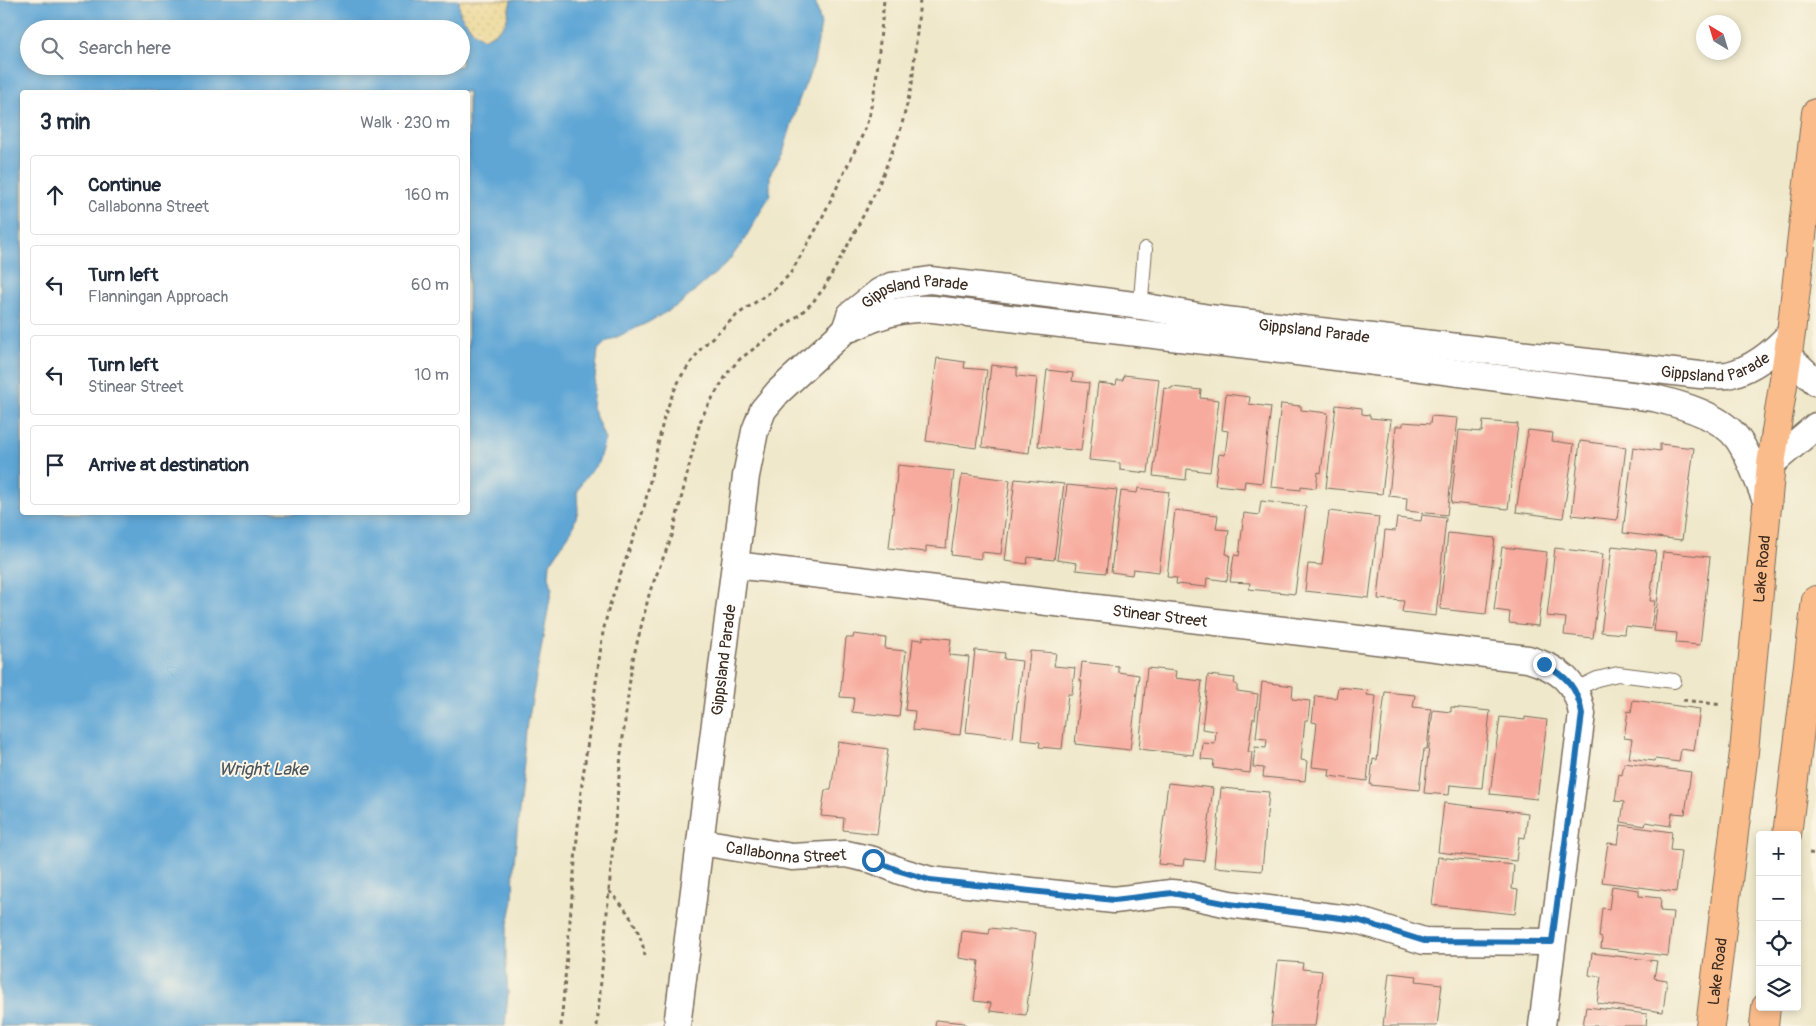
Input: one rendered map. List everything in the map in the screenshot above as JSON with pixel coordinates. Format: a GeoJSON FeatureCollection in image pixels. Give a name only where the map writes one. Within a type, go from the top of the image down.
{"type":"FeatureCollection","features":[{"type":"Feature","properties":{"kind":"main road","name":"Lake Road"},"geometry":{"type":"LineString","coordinates":[[1710,1026],[1744,752],[1772,464],[1789,345],[1816,113]]}},
{"type":"Feature","properties":{"kind":"main road"},"geometry":{"type":"LineString","coordinates":[[1787,831],[1816,600]]}},
{"type":"Feature","properties":{"kind":"main road"},"geometry":{"type":"LineString","coordinates":[[1764,1026],[1766,1011]]}},
{"type":"Feature","properties":{"kind":"street","name":"Gippsland Parade"},"geometry":{"type":"LineString","coordinates":[[677,1026],[746,476],[755,431],[760,418],[778,392],[845,330],[850,315],[879,292],[891,286],[930,280],[1141,306],[1209,318],[1700,375],[1727,375],[1748,367],[1778,348],[1789,345]]}},
{"type":"Feature","properties":{"kind":"street","name":"Gippsland Parade"},"geometry":{"type":"LineString","coordinates":[[845,330],[858,327],[888,313],[917,309],[951,311],[1628,395],[1673,403],[1708,416],[1726,427],[1736,437],[1746,453],[1768,505]]}},
{"type":"Feature","properties":{"kind":"street"},"geometry":{"type":"LineString","coordinates":[[1789,345],[1816,382]]}},
{"type":"Feature","properties":{"kind":"street"},"geometry":{"type":"LineString","coordinates":[[1772,464],[1816,426]]}},
{"type":"Feature","properties":{"kind":"street","name":"Stinear Street"},"geometry":{"type":"LineString","coordinates":[[735,565],[1528,659],[1559,671],[1574,690]]}},
{"type":"Feature","properties":{"kind":"street"},"geometry":{"type":"LineString","coordinates":[[1542,1026],[1581,726],[1580,702],[1574,690]]}},
{"type":"Feature","properties":{"kind":"street","name":"Callabonna Street"},"geometry":{"type":"LineString","coordinates":[[700,842],[792,857],[846,854],[873,860],[930,880],[1114,900],[1172,893],[1184,894],[1229,904],[1357,920],[1424,941],[1552,942]]}},
{"type":"Feature","properties":{"kind":"lane"},"geometry":{"type":"LineString","coordinates":[[1138,333],[1145,249]]}},
{"type":"Feature","properties":{"kind":"lane"},"geometry":{"type":"LineString","coordinates":[[1574,690],[1597,679],[1618,674],[1674,681]]}},
{"type":"Feature","properties":{"kind":"path"},"geometry":{"type":"LineString","coordinates":[[561,1026],[581,791],[602,640],[609,607],[644,508],[664,417],[682,375],[703,346],[737,315],[776,288],[790,274],[818,226],[863,134],[869,117],[879,63],[884,0]]}},
{"type":"Feature","properties":{"kind":"path"},"geometry":{"type":"LineString","coordinates":[[1680,700],[1723,706]]}},
{"type":"Feature","properties":{"kind":"path"},"geometry":{"type":"LineString","coordinates":[[609,891],[633,922],[644,948],[645,956]]}},
{"type":"Feature","properties":{"kind":"sand"},"geometry":{"type":"Polygon","coordinates":[[[459,0],[511,0],[504,24],[497,31],[483,39],[470,27],[470,20],[465,20],[460,14],[459,0]]]}},
{"type":"Feature","properties":{"kind":"water","name":"Wright Lake"},"geometry":{"type":"Polygon","coordinates":[[[0,0],[459,0],[460,14],[465,20],[20,20],[20,75],[470,75],[470,27],[483,39],[497,32],[504,25],[511,0],[815,0],[821,24],[814,63],[799,100],[783,153],[770,174],[770,195],[743,242],[726,264],[680,304],[647,323],[606,342],[598,350],[592,407],[605,439],[598,463],[582,482],[577,493],[578,511],[572,530],[550,563],[549,576],[552,588],[528,722],[514,863],[513,901],[506,934],[508,994],[505,1026],[0,1026],[0,0]]]}},
{"type":"Feature","properties":{"kind":"building"},"geometry":{"type":"Polygon","coordinates":[[[937,358],[965,362],[964,368],[987,370],[976,448],[926,441],[937,358]]]}},
{"type":"Feature","properties":{"kind":"building"},"geometry":{"type":"Polygon","coordinates":[[[991,365],[1017,368],[1017,376],[1037,378],[1029,453],[982,447],[991,365]]]}},
{"type":"Feature","properties":{"kind":"building"},"geometry":{"type":"Polygon","coordinates":[[[1047,370],[1073,373],[1072,381],[1089,383],[1081,451],[1038,446],[1047,370]]]}},
{"type":"Feature","properties":{"kind":"building"},"geometry":{"type":"Polygon","coordinates":[[[1124,375],[1159,379],[1148,473],[1120,470],[1120,463],[1089,460],[1098,383],[1116,385],[1117,380],[1123,380],[1124,375]]]}},
{"type":"Feature","properties":{"kind":"building"},"geometry":{"type":"Polygon","coordinates":[[[1172,387],[1201,390],[1200,398],[1219,400],[1210,472],[1187,469],[1186,480],[1153,476],[1164,388],[1171,389],[1172,387]]]}},
{"type":"Feature","properties":{"kind":"building"},"geometry":{"type":"Polygon","coordinates":[[[1226,394],[1250,397],[1249,404],[1271,407],[1262,483],[1245,481],[1244,488],[1215,485],[1219,454],[1225,455],[1228,431],[1222,430],[1226,394]]]}},
{"type":"Feature","properties":{"kind":"building"},"geometry":{"type":"Polygon","coordinates":[[[1281,404],[1301,406],[1301,410],[1328,413],[1321,473],[1318,472],[1316,488],[1301,486],[1301,490],[1271,487],[1281,404]]]}},
{"type":"Feature","properties":{"kind":"building"},"geometry":{"type":"Polygon","coordinates":[[[1336,405],[1362,408],[1362,414],[1370,415],[1370,418],[1391,420],[1382,494],[1326,488],[1336,405]]]}},
{"type":"Feature","properties":{"kind":"building"},"geometry":{"type":"Polygon","coordinates":[[[1431,416],[1458,418],[1447,515],[1406,511],[1407,498],[1389,496],[1396,426],[1403,426],[1403,422],[1430,424],[1431,416]]]}},
{"type":"Feature","properties":{"kind":"building"},"geometry":{"type":"Polygon","coordinates":[[[1483,421],[1518,424],[1508,509],[1451,503],[1459,430],[1482,432],[1483,421]]]}},
{"type":"Feature","properties":{"kind":"building"},"geometry":{"type":"Polygon","coordinates":[[[1528,430],[1553,433],[1552,441],[1574,444],[1563,518],[1516,512],[1528,430]]]}},
{"type":"Feature","properties":{"kind":"building"},"geometry":{"type":"Polygon","coordinates":[[[1580,441],[1626,447],[1617,520],[1572,515],[1580,441]]]}},
{"type":"Feature","properties":{"kind":"building"},"geometry":{"type":"Polygon","coordinates":[[[1660,444],[1694,448],[1682,540],[1623,533],[1633,447],[1660,451],[1660,444]]]}},
{"type":"Feature","properties":{"kind":"building"},"geometry":{"type":"Polygon","coordinates":[[[898,465],[954,471],[946,548],[926,546],[926,552],[889,548],[898,465]]]}},
{"type":"Feature","properties":{"kind":"building"},"geometry":{"type":"Polygon","coordinates":[[[962,474],[1010,480],[1001,554],[981,552],[981,559],[951,555],[962,474]]]}},
{"type":"Feature","properties":{"kind":"building"},"geometry":{"type":"Polygon","coordinates":[[[1015,479],[1064,484],[1054,560],[1028,557],[1027,564],[1005,561],[1015,479]]]}},
{"type":"Feature","properties":{"kind":"building"},"geometry":{"type":"Polygon","coordinates":[[[1067,485],[1117,490],[1106,573],[1076,570],[1077,563],[1057,560],[1067,485]]]}},
{"type":"Feature","properties":{"kind":"building"},"geometry":{"type":"Polygon","coordinates":[[[1138,488],[1169,492],[1159,572],[1133,569],[1132,575],[1111,572],[1121,491],[1137,493],[1138,488]]]}},
{"type":"Feature","properties":{"kind":"building"},"geometry":{"type":"Polygon","coordinates":[[[1261,501],[1306,506],[1295,594],[1249,589],[1250,583],[1230,582],[1234,555],[1239,556],[1244,513],[1259,515],[1261,501]]]}},
{"type":"Feature","properties":{"kind":"building"},"geometry":{"type":"Polygon","coordinates":[[[1175,510],[1218,515],[1216,529],[1229,530],[1226,554],[1230,555],[1227,581],[1207,578],[1206,587],[1176,584],[1177,578],[1167,577],[1175,510]]]}},
{"type":"Feature","properties":{"kind":"building"},"geometry":{"type":"Polygon","coordinates":[[[1329,511],[1379,517],[1369,598],[1305,591],[1308,564],[1322,565],[1329,511]]]}},
{"type":"Feature","properties":{"kind":"building"},"geometry":{"type":"Polygon","coordinates":[[[1422,515],[1446,518],[1436,616],[1402,612],[1404,601],[1378,599],[1385,530],[1395,531],[1397,518],[1421,521],[1422,515]]]}},
{"type":"Feature","properties":{"kind":"building"},"geometry":{"type":"Polygon","coordinates":[[[1448,533],[1495,538],[1486,614],[1440,609],[1448,533]]]}},
{"type":"Feature","properties":{"kind":"building"},"geometry":{"type":"Polygon","coordinates":[[[1612,546],[1656,551],[1650,601],[1655,601],[1651,629],[1625,626],[1624,634],[1601,632],[1612,546]]]}},
{"type":"Feature","properties":{"kind":"building"},"geometry":{"type":"Polygon","coordinates":[[[1502,547],[1547,552],[1538,626],[1509,623],[1510,612],[1494,610],[1502,547]]]}},
{"type":"Feature","properties":{"kind":"building"},"geometry":{"type":"Polygon","coordinates":[[[1555,548],[1603,554],[1593,638],[1564,635],[1566,618],[1547,616],[1555,548]]]}},
{"type":"Feature","properties":{"kind":"building"},"geometry":{"type":"Polygon","coordinates":[[[1663,552],[1710,557],[1700,645],[1676,643],[1677,633],[1654,631],[1663,552]]]}},
{"type":"Feature","properties":{"kind":"building"},"geometry":{"type":"Polygon","coordinates":[[[854,634],[886,638],[885,649],[906,651],[899,717],[852,712],[854,698],[840,697],[846,638],[853,638],[854,634]]]}},
{"type":"Feature","properties":{"kind":"building"},"geometry":{"type":"Polygon","coordinates":[[[923,636],[951,639],[949,655],[969,657],[960,735],[913,730],[915,711],[905,710],[913,639],[923,640],[923,636]]]}},
{"type":"Feature","properties":{"kind":"building"},"geometry":{"type":"Polygon","coordinates":[[[975,650],[1005,653],[1004,659],[1022,661],[1013,738],[966,732],[975,650]]]}},
{"type":"Feature","properties":{"kind":"building"},"geometry":{"type":"Polygon","coordinates":[[[1030,651],[1056,653],[1054,666],[1075,668],[1072,694],[1068,694],[1062,749],[1039,747],[1040,742],[1021,740],[1030,651]]]}},
{"type":"Feature","properties":{"kind":"building"},"geometry":{"type":"Polygon","coordinates":[[[1082,662],[1118,666],[1118,672],[1139,675],[1130,750],[1075,744],[1082,681],[1080,681],[1082,662]]]}},
{"type":"Feature","properties":{"kind":"building"},"geometry":{"type":"Polygon","coordinates":[[[1147,668],[1176,671],[1175,678],[1202,681],[1193,755],[1139,749],[1147,668]]]}},
{"type":"Feature","properties":{"kind":"building"},"geometry":{"type":"Polygon","coordinates":[[[1208,675],[1235,678],[1234,684],[1237,685],[1237,691],[1258,694],[1248,752],[1252,752],[1250,773],[1213,768],[1214,760],[1201,759],[1203,743],[1215,744],[1216,731],[1202,729],[1208,675]]]}},
{"type":"Feature","properties":{"kind":"building"},"geometry":{"type":"Polygon","coordinates":[[[1262,682],[1293,686],[1292,699],[1310,701],[1308,720],[1305,720],[1301,760],[1307,761],[1305,781],[1263,777],[1264,768],[1253,767],[1255,747],[1266,748],[1267,739],[1256,738],[1262,682]]]}},
{"type":"Feature","properties":{"kind":"building"},"geometry":{"type":"Polygon","coordinates":[[[1338,687],[1368,690],[1367,695],[1376,696],[1367,781],[1329,776],[1330,769],[1312,767],[1317,723],[1312,722],[1315,696],[1336,698],[1338,687]]]}},
{"type":"Feature","properties":{"kind":"building"},"geometry":{"type":"Polygon","coordinates":[[[1385,692],[1415,695],[1413,707],[1431,709],[1427,749],[1424,749],[1419,790],[1370,785],[1373,759],[1377,760],[1385,692]]]}},
{"type":"Feature","properties":{"kind":"building"},"geometry":{"type":"Polygon","coordinates":[[[1633,700],[1700,709],[1694,751],[1681,749],[1679,762],[1629,758],[1632,739],[1624,738],[1628,711],[1631,712],[1633,700]]]}},
{"type":"Feature","properties":{"kind":"building"},"geometry":{"type":"Polygon","coordinates":[[[1451,707],[1490,711],[1482,788],[1450,785],[1449,795],[1424,793],[1433,710],[1451,712],[1451,707]]]}},
{"type":"Feature","properties":{"kind":"building"},"geometry":{"type":"Polygon","coordinates":[[[1500,717],[1525,720],[1525,717],[1547,720],[1537,799],[1490,794],[1500,717]]]}},
{"type":"Feature","properties":{"kind":"building"},"geometry":{"type":"Polygon","coordinates":[[[838,742],[888,749],[877,834],[843,830],[844,818],[821,816],[825,790],[831,790],[838,742]]]}},
{"type":"Feature","properties":{"kind":"building"},"geometry":{"type":"Polygon","coordinates":[[[1624,763],[1691,772],[1685,814],[1672,813],[1670,826],[1646,822],[1645,826],[1621,822],[1624,802],[1615,801],[1619,774],[1622,775],[1624,763]]]}},
{"type":"Feature","properties":{"kind":"building"},"geometry":{"type":"Polygon","coordinates":[[[1168,783],[1213,788],[1204,861],[1184,859],[1183,866],[1158,864],[1168,783]]]}},
{"type":"Feature","properties":{"kind":"building"},"geometry":{"type":"Polygon","coordinates":[[[1221,788],[1269,792],[1262,871],[1214,867],[1221,788]]]}},
{"type":"Feature","properties":{"kind":"building"},"geometry":{"type":"Polygon","coordinates":[[[1444,803],[1528,813],[1525,838],[1519,837],[1516,861],[1438,852],[1444,803]]]}},
{"type":"Feature","properties":{"kind":"building"},"geometry":{"type":"Polygon","coordinates":[[[1621,825],[1672,832],[1670,850],[1681,851],[1676,892],[1602,882],[1608,843],[1618,844],[1621,825]]]}},
{"type":"Feature","properties":{"kind":"building"},"geometry":{"type":"Polygon","coordinates":[[[1438,857],[1514,865],[1512,889],[1518,890],[1515,914],[1432,905],[1438,857]]]}},
{"type":"Feature","properties":{"kind":"building"},"geometry":{"type":"Polygon","coordinates":[[[1612,886],[1639,890],[1639,896],[1661,898],[1660,911],[1673,912],[1668,956],[1601,948],[1602,938],[1599,937],[1602,908],[1609,909],[1612,886]]]}},
{"type":"Feature","properties":{"kind":"building"},"geometry":{"type":"Polygon","coordinates":[[[990,928],[1036,933],[1026,1015],[990,1011],[991,1003],[974,1001],[979,961],[959,958],[962,931],[989,934],[990,928]]]}},
{"type":"Feature","properties":{"kind":"building"},"geometry":{"type":"Polygon","coordinates":[[[1592,953],[1657,961],[1654,978],[1667,980],[1663,1012],[1597,1003],[1601,977],[1589,975],[1592,953]]]}},
{"type":"Feature","properties":{"kind":"building"},"geometry":{"type":"Polygon","coordinates":[[[1278,961],[1303,963],[1302,969],[1322,971],[1315,1026],[1271,1026],[1278,961]]]}},
{"type":"Feature","properties":{"kind":"building"},"geometry":{"type":"Polygon","coordinates":[[[1389,973],[1417,976],[1416,981],[1442,984],[1437,1026],[1383,1026],[1389,973]]]}},
{"type":"Feature","properties":{"kind":"building"},"geometry":{"type":"Polygon","coordinates":[[[1586,1007],[1647,1014],[1646,1026],[1583,1026],[1586,1007]]]}},
{"type":"Feature","properties":{"kind":"building"},"geometry":{"type":"Polygon","coordinates":[[[936,1020],[965,1023],[964,1026],[935,1026],[936,1020]]]}},
{"type":"Feature","properties":{"kind":"route"},"geometry":{"type":"LineString","coordinates":[[873,860],[912,876],[930,880],[1114,900],[1159,894],[1184,894],[1229,904],[1357,920],[1424,941],[1552,942],[1582,714],[1580,702],[1568,680],[1559,671],[1544,664]]}}]}
